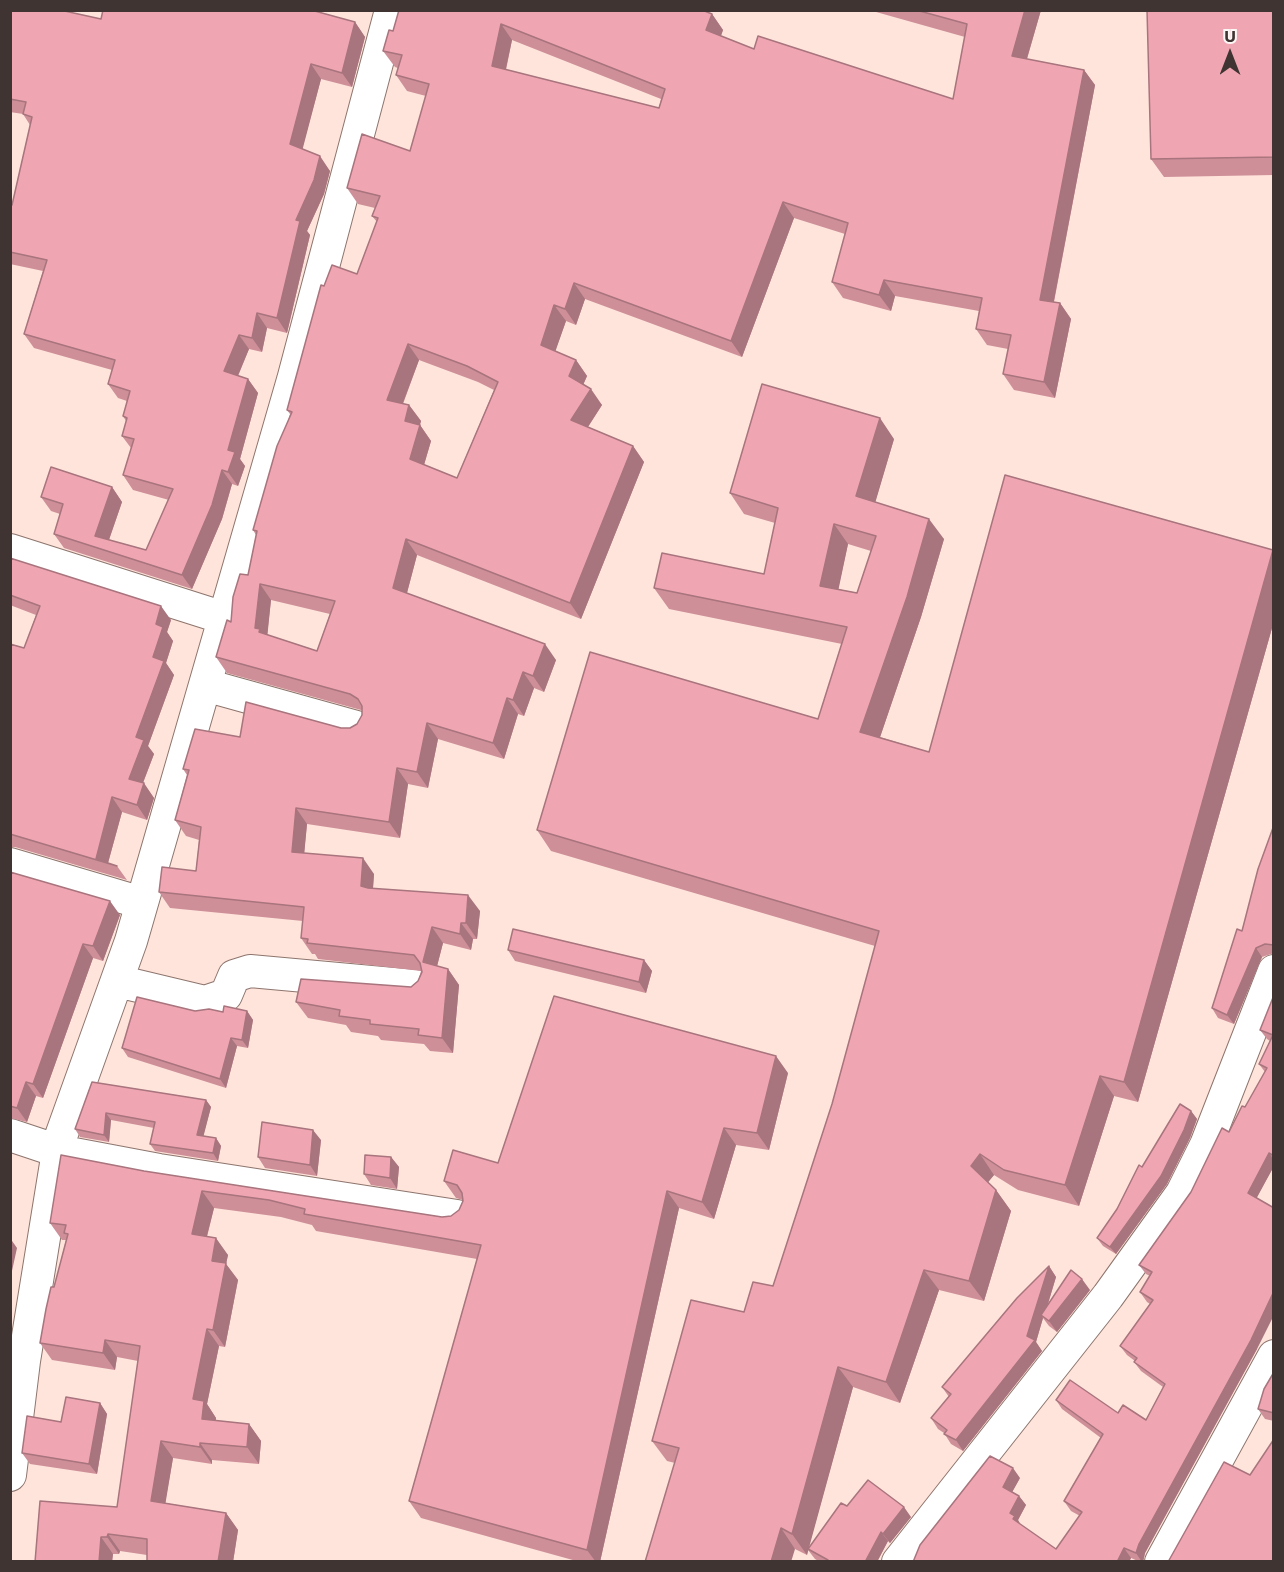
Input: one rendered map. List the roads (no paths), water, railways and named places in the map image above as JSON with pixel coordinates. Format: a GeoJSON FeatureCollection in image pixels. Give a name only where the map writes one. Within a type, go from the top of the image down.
{"type":"FeatureCollection","features":[{"type":"Feature","properties":{"kind":"street"},"geometry":{"type":"LineString","coordinates":[[10,1475],[24,1361],[60,1139],[117,981],[142,903],[293,380],[391,10]]}},
{"type":"Feature","properties":{"kind":"street"},"geometry":{"type":"LineString","coordinates":[[10,550],[224,618]]}},
{"type":"Feature","properties":{"kind":"street"},"geometry":{"type":"LineString","coordinates":[[205,685],[356,727]]}},
{"type":"Feature","properties":{"kind":"street"},"geometry":{"type":"LineString","coordinates":[[10,864],[142,903]]}},
{"type":"Feature","properties":{"kind":"street"},"geometry":{"type":"LineString","coordinates":[[117,981],[205,1002],[226,995],[234,976],[250,971],[415,986]]}},
{"type":"Feature","properties":{"kind":"street"},"geometry":{"type":"LineString","coordinates":[[898,1562],[1108,1296],[1182,1193],[1206,1145],[1274,971]]}},
{"type":"Feature","properties":{"kind":"street"},"geometry":{"type":"LineString","coordinates":[[10,1135],[58,1151],[159,1170],[458,1216]]}},
{"type":"Feature","properties":{"kind":"street"},"geometry":{"type":"LineString","coordinates":[[1161,1562],[1274,1356]]}}]}
